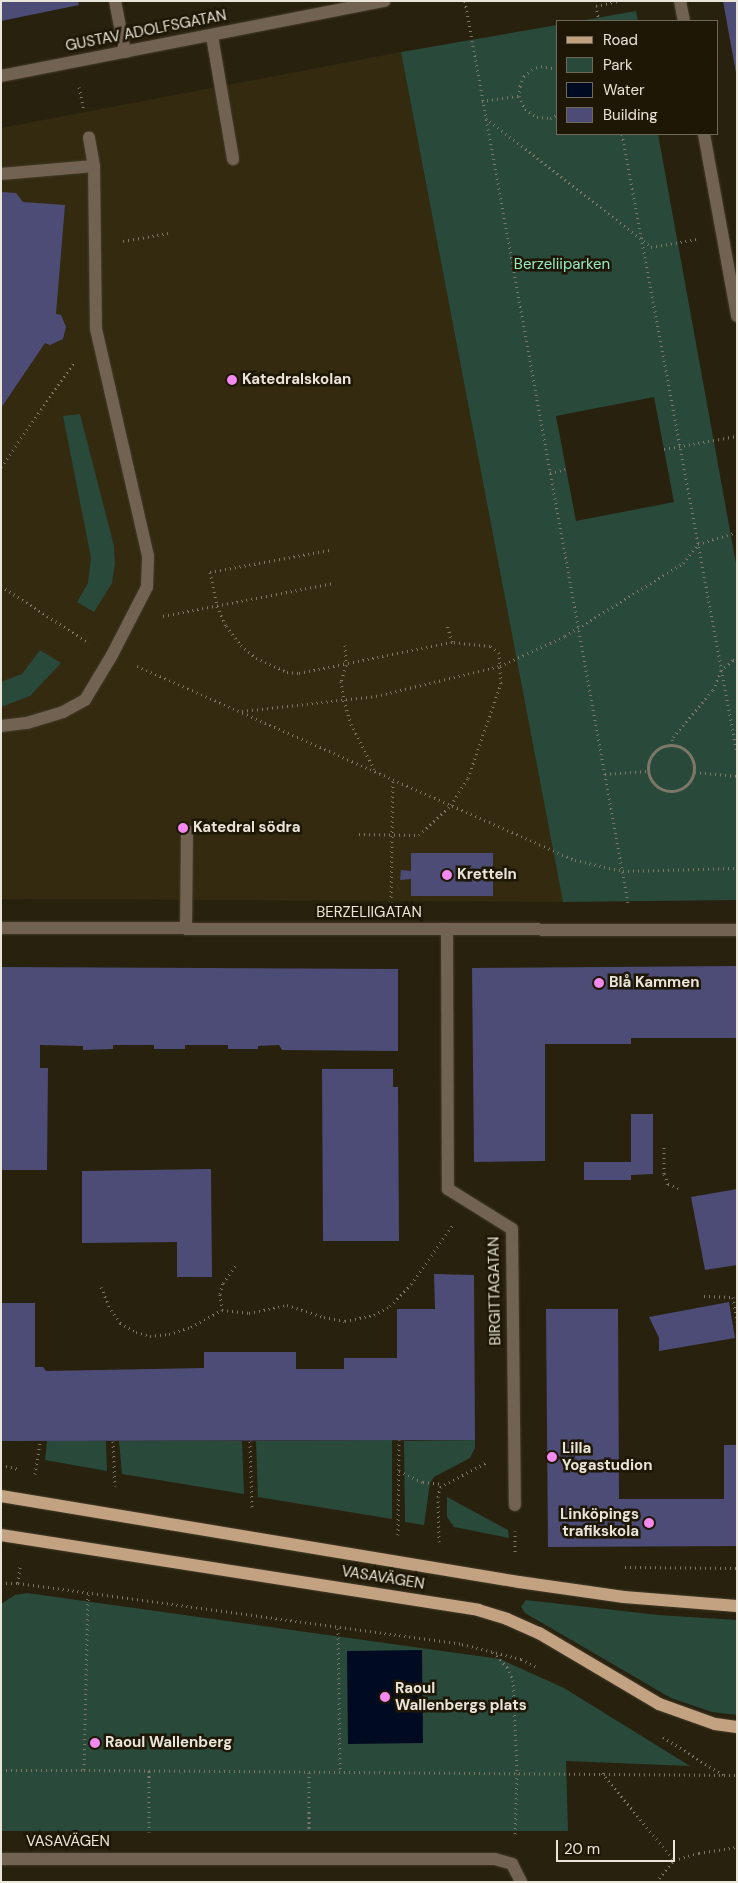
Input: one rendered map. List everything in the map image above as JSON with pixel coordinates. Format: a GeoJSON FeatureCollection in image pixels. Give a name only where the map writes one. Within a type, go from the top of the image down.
{"type":"FeatureCollection","features":[{"type":"Feature","properties":{"kind":"main road","name":"VASAVÄGEN"},"geometry":{"type":"LineString","coordinates":[[1,1496],[519,1582],[624,1597],[737,1606]]}},
{"type":"Feature","properties":{"kind":"main road","name":"VASAVÄGEN"},"geometry":{"type":"LineString","coordinates":[[1,1535],[478,1610],[507,1619],[539,1633],[658,1704],[715,1724],[737,1727]]}},
{"type":"Feature","properties":{"kind":"street"},"geometry":{"type":"LineString","coordinates":[[115,1],[125,52]]}},
{"type":"Feature","properties":{"kind":"street","name":"GUSTAV ADOLFSGATAN"},"geometry":{"type":"LineString","coordinates":[[1,76],[385,1]]}},
{"type":"Feature","properties":{"kind":"street"},"geometry":{"type":"LineString","coordinates":[[680,1],[684,20]]}},
{"type":"Feature","properties":{"kind":"street"},"geometry":{"type":"LineString","coordinates":[[212,36],[233,159]]}},
{"type":"Feature","properties":{"kind":"street"},"geometry":{"type":"LineString","coordinates":[[704,135],[737,316]]}},
{"type":"Feature","properties":{"kind":"street"},"geometry":{"type":"LineString","coordinates":[[1,726],[27,723],[63,712],[86,700],[112,655],[147,587],[148,556],[96,329],[94,166],[89,137]]}},
{"type":"Feature","properties":{"kind":"street"},"geometry":{"type":"LineString","coordinates":[[1,174],[94,166]]}},
{"type":"Feature","properties":{"kind":"street"},"geometry":{"type":"LineString","coordinates":[[186,928],[187,831]]}},
{"type":"Feature","properties":{"kind":"street","name":"BERZELIIGATAN"},"geometry":{"type":"LineString","coordinates":[[1,928],[737,930]]}},
{"type":"Feature","properties":{"kind":"street","name":"BIRGITTAGATAN"},"geometry":{"type":"LineString","coordinates":[[447,930],[448,1189],[512,1230],[515,1505]]}},
{"type":"Feature","properties":{"kind":"street","name":"VASAVÄGEN"},"geometry":{"type":"LineString","coordinates":[[1,1859],[309,1857],[495,1859],[517,1873]]}},
{"type":"Feature","properties":{"kind":"path"},"geometry":{"type":"LineString","coordinates":[[465,1],[634,930]]}},
{"type":"Feature","properties":{"kind":"path"},"geometry":{"type":"LineString","coordinates":[[600,20],[596,6],[616,1]]}},
{"type":"Feature","properties":{"kind":"path"},"geometry":{"type":"LineString","coordinates":[[556,69],[542,66],[532,69],[524,76],[519,96],[525,109],[537,117],[550,118],[556,115]]}},
{"type":"Feature","properties":{"kind":"path"},"geometry":{"type":"LineString","coordinates":[[482,101],[519,96]]}},
{"type":"Feature","properties":{"kind":"path"},"geometry":{"type":"LineString","coordinates":[[485,117],[651,247],[722,234]]}},
{"type":"Feature","properties":{"kind":"path"},"geometry":{"type":"LineString","coordinates":[[622,135],[737,753]]}},
{"type":"Feature","properties":{"kind":"path"},"geometry":{"type":"LineString","coordinates":[[122,241],[169,233]]}},
{"type":"Feature","properties":{"kind":"path"},"geometry":{"type":"LineString","coordinates":[[1,467],[96,329]]}},
{"type":"Feature","properties":{"kind":"path"},"geometry":{"type":"LineString","coordinates":[[664,449],[737,436]]}},
{"type":"Feature","properties":{"kind":"path"},"geometry":{"type":"LineString","coordinates":[[550,473],[566,469]]}},
{"type":"Feature","properties":{"kind":"path"},"geometry":{"type":"LineString","coordinates":[[242,712],[376,696],[500,666],[565,636],[683,563],[698,544],[737,532]]}},
{"type":"Feature","properties":{"kind":"path"},"geometry":{"type":"LineString","coordinates":[[329,550],[210,572],[217,606],[226,626],[241,645],[256,658],[276,668],[299,673],[452,642],[490,646],[498,653],[500,666],[501,683],[468,778],[451,805],[418,835],[359,834]]}},
{"type":"Feature","properties":{"kind":"path"},"geometry":{"type":"LineString","coordinates":[[190,610],[334,583]]}},
{"type":"Feature","properties":{"kind":"path"},"geometry":{"type":"LineString","coordinates":[[1,586],[78,637]]}},
{"type":"Feature","properties":{"kind":"path"},"geometry":{"type":"LineString","coordinates":[[448,625],[452,642]]}},
{"type":"Feature","properties":{"kind":"path"},"geometry":{"type":"LineString","coordinates":[[345,645],[346,665],[341,681],[344,700],[351,724],[374,769]]}},
{"type":"Feature","properties":{"kind":"path"},"geometry":{"type":"LineString","coordinates":[[112,655],[374,769],[575,860],[623,871],[737,868]]}},
{"type":"Feature","properties":{"kind":"path"},"geometry":{"type":"LineString","coordinates":[[670,745],[674,737],[713,690],[721,671],[733,660],[737,659]]}},
{"type":"Feature","properties":{"kind":"path"},"geometry":{"type":"LineString","coordinates":[[670,745],[680,746],[689,752],[694,762],[695,772],[689,784],[678,791],[665,791],[653,784],[648,771],[650,759],[658,749],[670,745]]}},
{"type":"Feature","properties":{"kind":"path"},"geometry":{"type":"LineString","coordinates":[[605,774],[648,771]]}},
{"type":"Feature","properties":{"kind":"path"},"geometry":{"type":"LineString","coordinates":[[695,772],[737,776]]}},
{"type":"Feature","properties":{"kind":"path"},"geometry":{"type":"LineString","coordinates":[[391,929],[393,778]]}},
{"type":"Feature","properties":{"kind":"path"},"geometry":{"type":"LineString","coordinates":[[664,1147],[664,1174],[668,1184],[678,1188]]}},
{"type":"Feature","properties":{"kind":"path"},"geometry":{"type":"LineString","coordinates":[[101,1287],[110,1310],[120,1322],[136,1332],[150,1336],[169,1334],[191,1327],[222,1310],[250,1313],[287,1305],[324,1317],[345,1320],[374,1315],[390,1306],[411,1284],[470,1202]]}},
{"type":"Feature","properties":{"kind":"path"},"geometry":{"type":"LineString","coordinates":[[222,1310],[220,1294],[223,1283],[237,1263]]}},
{"type":"Feature","properties":{"kind":"path"},"geometry":{"type":"LineString","coordinates":[[704,1296],[735,1296],[737,1322]]}},
{"type":"Feature","properties":{"kind":"path"},"geometry":{"type":"LineString","coordinates":[[398,1538],[399,1440]]}},
{"type":"Feature","properties":{"kind":"path"},"geometry":{"type":"LineString","coordinates":[[36,1472],[40,1441]]}},
{"type":"Feature","properties":{"kind":"path"},"geometry":{"type":"LineString","coordinates":[[113,1441],[115,1486]]}},
{"type":"Feature","properties":{"kind":"path"},"geometry":{"type":"LineString","coordinates":[[250,1441],[252,1511]]}},
{"type":"Feature","properties":{"kind":"path"},"geometry":{"type":"LineString","coordinates":[[399,1471],[424,1482],[444,1484],[513,1448]]}},
{"type":"Feature","properties":{"kind":"path"},"geometry":{"type":"LineString","coordinates":[[439,1545],[438,1497],[444,1484]]}},
{"type":"Feature","properties":{"kind":"path"},"geometry":{"type":"LineString","coordinates":[[1,1583],[18,1583],[462,1644],[493,1651],[507,1667],[513,1680],[517,1773],[517,1873]]}},
{"type":"Feature","properties":{"kind":"path"},"geometry":{"type":"LineString","coordinates":[[84,1770],[88,1594]]}},
{"type":"Feature","properties":{"kind":"path"},"geometry":{"type":"LineString","coordinates":[[338,1628],[340,1772]]}},
{"type":"Feature","properties":{"kind":"path"},"geometry":{"type":"LineString","coordinates":[[1,1770],[737,1775]]}},
{"type":"Feature","properties":{"kind":"path"},"geometry":{"type":"LineString","coordinates":[[149,1770],[149,1858]]}},
{"type":"Feature","properties":{"kind":"path"},"geometry":{"type":"LineString","coordinates":[[309,1772],[309,1857]]}},
{"type":"Feature","properties":{"kind":"path"},"geometry":{"type":"LineString","coordinates":[[601,1773],[674,1860]]}},
{"type":"Feature","properties":{"kind":"path"},"geometry":{"type":"LineString","coordinates":[[656,1882],[674,1860],[699,1853],[737,1847]]}},
{"type":"Feature","properties":{"kind":"shaded area","name":"Katedralskolan"},"geometry":{"type":"Polygon","coordinates":[[[401,52],[563,902],[1,899],[1,128],[401,52]]]}},
{"type":"Feature","properties":{"kind":"green space"},"geometry":{"type":"Polygon","coordinates":[[[636,11],[638,20],[586,20],[636,11]]]}},
{"type":"Feature","properties":{"kind":"green space","name":"Berzeliiparken"},"geometry":{"type":"Polygon","coordinates":[[[556,25],[556,135],[658,135],[737,569],[737,900],[563,902],[401,52],[556,25]],[[654,397],[556,416],[576,521],[674,502],[654,397]]]}},
{"type":"Feature","properties":{"kind":"green space"},"geometry":{"type":"Polygon","coordinates":[[[80,414],[114,546],[115,564],[112,583],[94,612],[77,602],[88,583],[91,558],[63,416],[80,414]]]}},
{"type":"Feature","properties":{"kind":"green space"},"geometry":{"type":"Polygon","coordinates":[[[40,650],[61,663],[30,696],[1,707],[1,682],[22,674],[40,650]]]}},
{"type":"Feature","properties":{"kind":"green space"},"geometry":{"type":"Polygon","coordinates":[[[392,1440],[392,1519],[258,1497],[256,1441],[392,1440]]]}},
{"type":"Feature","properties":{"kind":"green space"},"geometry":{"type":"Polygon","coordinates":[[[475,1440],[475,1448],[470,1458],[434,1477],[430,1483],[424,1525],[405,1522],[404,1441],[475,1440]]]}},
{"type":"Feature","properties":{"kind":"green space"},"geometry":{"type":"Polygon","coordinates":[[[47,1441],[106,1441],[107,1471],[45,1460],[47,1441]]]}},
{"type":"Feature","properties":{"kind":"green space"},"geometry":{"type":"Polygon","coordinates":[[[119,1441],[242,1441],[244,1494],[122,1474],[119,1441]]]}},
{"type":"Feature","properties":{"kind":"green space"},"geometry":{"type":"Polygon","coordinates":[[[447,1497],[508,1530],[509,1538],[454,1527],[447,1517],[447,1497]]]}},
{"type":"Feature","properties":{"kind":"green space"},"geometry":{"type":"Polygon","coordinates":[[[27,1593],[500,1659],[564,1688],[690,1766],[566,1761],[568,1831],[1,1831],[1,1604],[15,1595],[27,1593]]]}},
{"type":"Feature","properties":{"kind":"green space"},"geometry":{"type":"Polygon","coordinates":[[[526,1600],[658,1615],[737,1620],[737,1715],[712,1712],[671,1698],[525,1613],[521,1607],[526,1600]]]}},
{"type":"Feature","properties":{"kind":"water","name":"Raoul Wallenbergs plats"},"geometry":{"type":"Polygon","coordinates":[[[422,1650],[423,1743],[348,1744],[347,1651],[422,1650]]]}},
{"type":"Feature","properties":{"kind":"building"},"geometry":{"type":"Polygon","coordinates":[[[1,1],[78,1],[79,5],[1,21],[1,1]]]}},
{"type":"Feature","properties":{"kind":"building"},"geometry":{"type":"Polygon","coordinates":[[[723,1],[737,1],[737,73],[736,73],[723,1]]]}},
{"type":"Feature","properties":{"kind":"building"},"geometry":{"type":"Polygon","coordinates":[[[1,193],[16,193],[23,202],[65,205],[56,314],[61,315],[66,327],[63,339],[50,345],[45,343],[1,408],[1,193]]]}},
{"type":"Feature","properties":{"kind":"building","name":"Kretteln"},"geometry":{"type":"Polygon","coordinates":[[[411,853],[493,853],[493,896],[411,896],[411,879],[400,880],[401,870],[411,871],[411,853]]]}},
{"type":"Feature","properties":{"kind":"building"},"geometry":{"type":"Polygon","coordinates":[[[737,966],[737,1038],[631,1038],[631,1044],[545,1044],[545,1161],[474,1162],[472,968],[737,966]]]}},
{"type":"Feature","properties":{"kind":"building"},"geometry":{"type":"Polygon","coordinates":[[[1,967],[398,969],[398,1051],[282,1050],[279,1045],[258,1046],[258,1049],[228,1049],[228,1045],[185,1045],[185,1049],[154,1049],[154,1045],[113,1045],[113,1049],[83,1050],[83,1046],[40,1045],[40,1068],[48,1068],[47,1170],[1,1170],[1,967]]]}},
{"type":"Feature","properties":{"kind":"building"},"geometry":{"type":"Polygon","coordinates":[[[322,1069],[393,1069],[393,1087],[398,1087],[399,1241],[323,1241],[322,1069]]]}},
{"type":"Feature","properties":{"kind":"building"},"geometry":{"type":"Polygon","coordinates":[[[631,1114],[653,1114],[653,1174],[631,1175],[631,1180],[584,1180],[584,1162],[631,1162],[631,1114]]]}},
{"type":"Feature","properties":{"kind":"building"},"geometry":{"type":"Polygon","coordinates":[[[211,1169],[212,1277],[177,1277],[177,1242],[82,1243],[82,1171],[211,1169]]]}},
{"type":"Feature","properties":{"kind":"building"},"geometry":{"type":"Polygon","coordinates":[[[737,1189],[737,1265],[705,1270],[691,1197],[737,1189]]]}},
{"type":"Feature","properties":{"kind":"building"},"geometry":{"type":"Polygon","coordinates":[[[434,1274],[474,1275],[475,1440],[1,1441],[1,1303],[35,1303],[35,1367],[43,1367],[46,1371],[204,1368],[204,1352],[296,1352],[296,1369],[344,1369],[344,1358],[397,1358],[397,1309],[435,1309],[434,1274]]]}},
{"type":"Feature","properties":{"kind":"building"},"geometry":{"type":"Polygon","coordinates":[[[729,1302],[735,1338],[659,1351],[659,1338],[649,1317],[729,1302]]]}},
{"type":"Feature","properties":{"kind":"building"},"geometry":{"type":"Polygon","coordinates":[[[546,1309],[618,1309],[619,1499],[724,1499],[724,1445],[737,1445],[737,1546],[548,1547],[546,1309]]]}},
{"type":"Feature","properties":{"kind":"place","name":"Katedralskolan"},"geometry":{"type":"Point","coordinates":[232,380]}},
{"type":"Feature","properties":{"kind":"place","name":"Katedral södra"},"geometry":{"type":"Point","coordinates":[183,828]}},
{"type":"Feature","properties":{"kind":"place","name":"Kretteln"},"geometry":{"type":"Point","coordinates":[447,875]}},
{"type":"Feature","properties":{"kind":"place","name":"Blå Kammen"},"geometry":{"type":"Point","coordinates":[599,983]}},
{"type":"Feature","properties":{"kind":"place","name":"Lilla Yogastudion"},"geometry":{"type":"Point","coordinates":[552,1457]}},
{"type":"Feature","properties":{"kind":"place","name":"Linköpings trafikskola"},"geometry":{"type":"Point","coordinates":[649,1523]}},
{"type":"Feature","properties":{"kind":"place","name":"Raoul Wallenbergs plats"},"geometry":{"type":"Point","coordinates":[385,1697]}},
{"type":"Feature","properties":{"kind":"place","name":"Raoul Wallenberg"},"geometry":{"type":"Point","coordinates":[95,1743]}}]}
